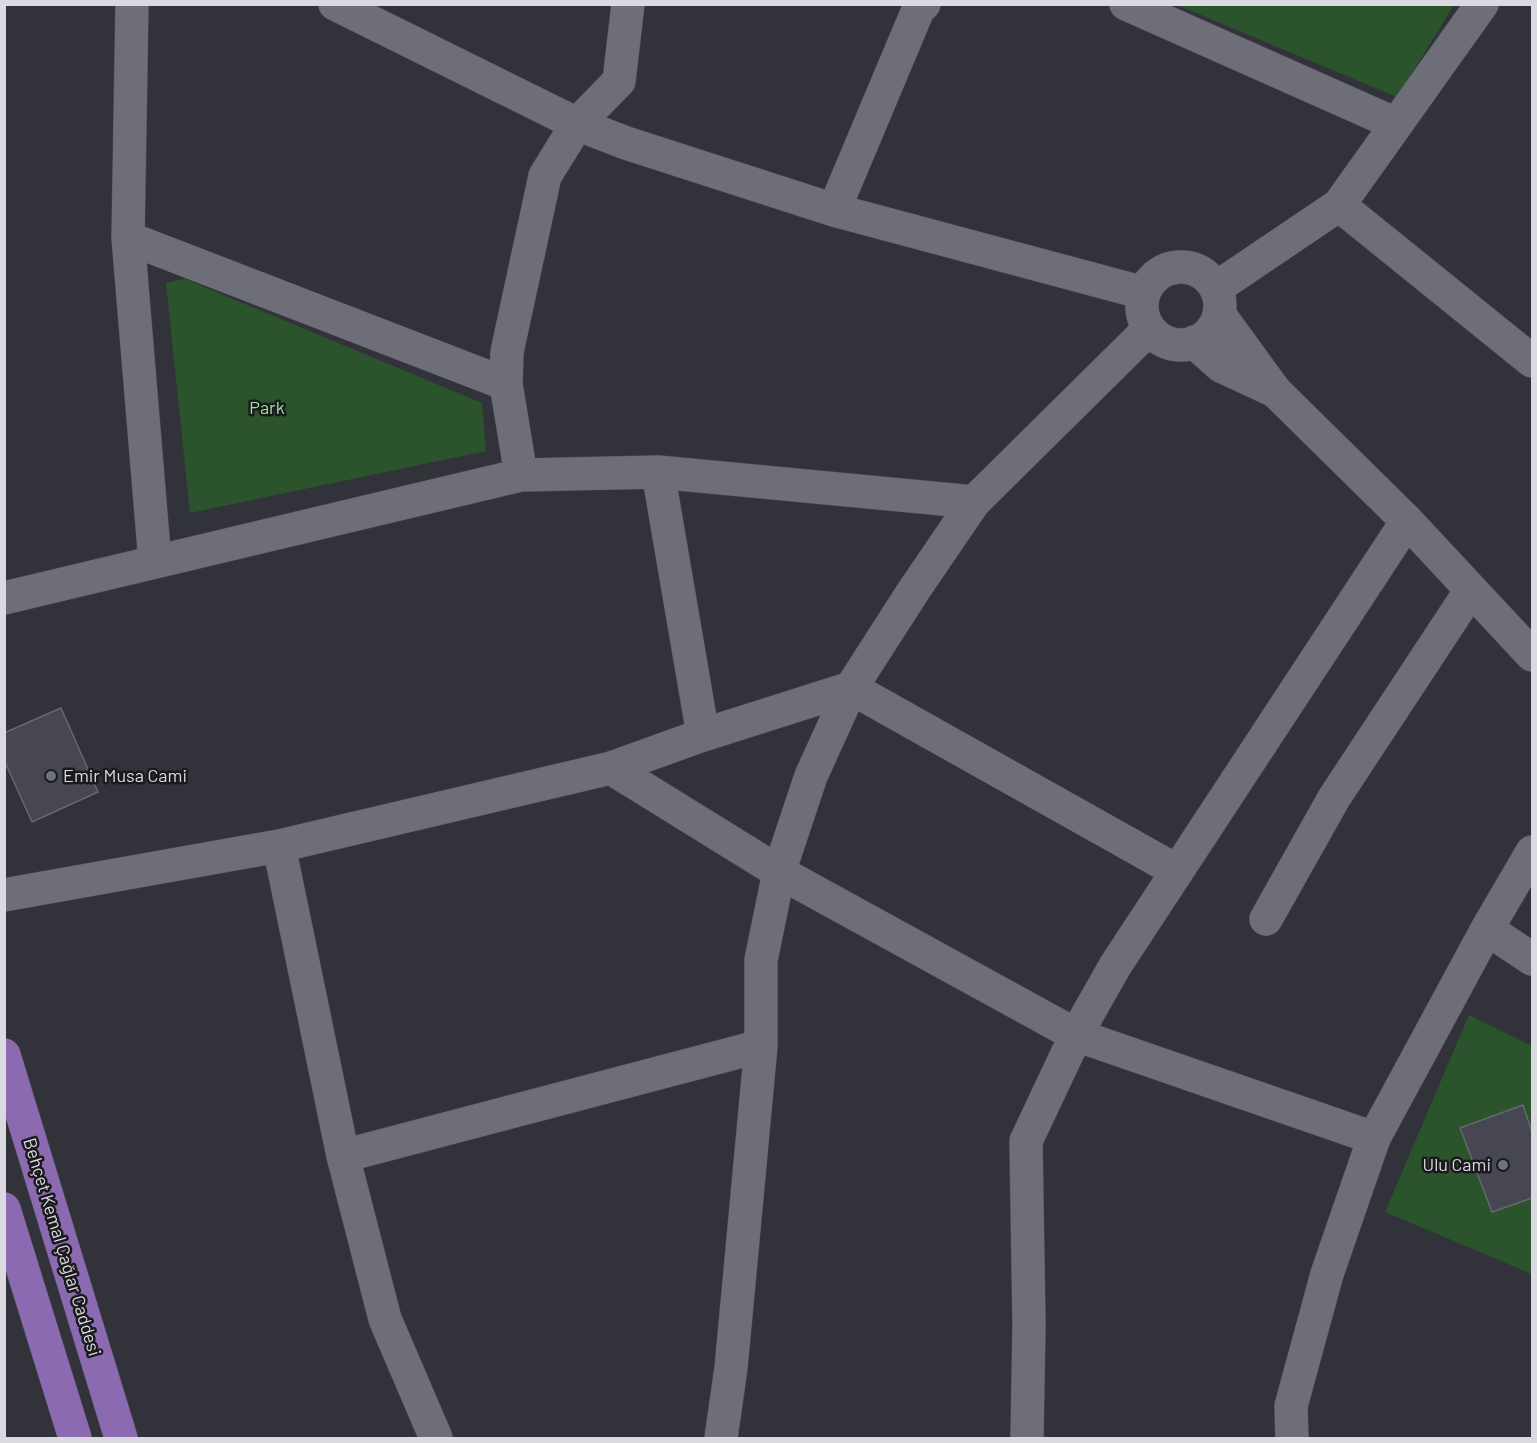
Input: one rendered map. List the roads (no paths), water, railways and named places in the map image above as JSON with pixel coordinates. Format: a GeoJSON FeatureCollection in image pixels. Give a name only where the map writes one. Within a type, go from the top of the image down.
{"type":"FeatureCollection","features":[{"type":"Feature","properties":{"kind":"main road","name":"Behçet Kemal Çağlar Caddesi"},"geometry":{"type":"LineString","coordinates":[[4,1055],[121,1438]]}},
{"type":"Feature","properties":{"kind":"main road"},"geometry":{"type":"LineString","coordinates":[[4,1209],[75,1438]]}},
{"type":"Feature","properties":{"kind":"street"},"geometry":{"type":"LineString","coordinates":[[132,4],[128,238],[155,562]]}},
{"type":"Feature","properties":{"kind":"street"},"geometry":{"type":"LineString","coordinates":[[335,4],[577,124],[637,146],[834,210],[1144,293]]}},
{"type":"Feature","properties":{"kind":"street"},"geometry":{"type":"LineString","coordinates":[[521,475],[506,384],[507,352],[545,176],[577,124],[619,81],[628,4]]}},
{"type":"Feature","properties":{"kind":"street"},"geometry":{"type":"LineString","coordinates":[[834,210],[918,10],[924,4]]}},
{"type":"Feature","properties":{"kind":"street"},"geometry":{"type":"LineString","coordinates":[[1126,4],[1396,124]]}},
{"type":"Feature","properties":{"kind":"street"},"geometry":{"type":"LineString","coordinates":[[1482,4],[1339,204],[1218,301],[1214,326],[1206,336],[1182,345],[1170,343],[1158,338],[1143,318],[1144,293],[1159,273],[1171,268],[1184,267],[1197,270],[1208,278],[1218,301],[1275,391],[1407,521],[1533,655]]}},
{"type":"Feature","properties":{"kind":"street"},"geometry":{"type":"LineString","coordinates":[[1339,204],[1533,361]]}},
{"type":"Feature","properties":{"kind":"street"},"geometry":{"type":"LineString","coordinates":[[128,238],[506,384]]}},
{"type":"Feature","properties":{"kind":"street"},"geometry":{"type":"LineString","coordinates":[[721,1438],[731,1368],[762,1046],[762,960],[779,872],[811,776],[851,688],[974,502],[1149,329]]}},
{"type":"Feature","properties":{"kind":"street"},"geometry":{"type":"LineString","coordinates":[[1194,342],[1221,366],[1275,391]]}},
{"type":"Feature","properties":{"kind":"street"},"geometry":{"type":"LineString","coordinates":[[4,598],[521,475],[658,472],[974,502]]}},
{"type":"Feature","properties":{"kind":"street"},"geometry":{"type":"LineString","coordinates":[[658,472],[703,735]]}},
{"type":"Feature","properties":{"kind":"street"},"geometry":{"type":"LineString","coordinates":[[1027,1438],[1029,1324],[1026,1141],[1077,1035],[1115,966],[1407,521]]}},
{"type":"Feature","properties":{"kind":"street"},"geometry":{"type":"LineString","coordinates":[[1266,919],[1334,798],[1471,590]]}},
{"type":"Feature","properties":{"kind":"street"},"geometry":{"type":"LineString","coordinates":[[4,895],[279,846],[611,768],[703,735],[851,688],[1177,871]]}},
{"type":"Feature","properties":{"kind":"street"},"geometry":{"type":"LineString","coordinates":[[611,768],[779,872],[1077,1035],[1374,1138]]}},
{"type":"Feature","properties":{"kind":"street"},"geometry":{"type":"LineString","coordinates":[[279,846],[343,1156],[385,1319],[436,1438]]}},
{"type":"Feature","properties":{"kind":"street"},"geometry":{"type":"LineString","coordinates":[[1292,1438],[1291,1406],[1324,1285],[1374,1138],[1487,929],[1533,852]]}},
{"type":"Feature","properties":{"kind":"street"},"geometry":{"type":"LineString","coordinates":[[1487,929],[1533,959]]}},
{"type":"Feature","properties":{"kind":"street"},"geometry":{"type":"LineString","coordinates":[[343,1156],[762,1046]]}},
{"type":"Feature","properties":{"kind":"place","name":"Emir Musa Cami"},"geometry":{"type":"Point","coordinates":[51,776]}},
{"type":"Feature","properties":{"kind":"place","name":"Ulu Cami"},"geometry":{"type":"Point","coordinates":[1503,1165]}},
{"type":"Feature","properties":{"kind":"park label","name":"Park"},"geometry":{"type":"Point","coordinates":[267,408]}}]}
